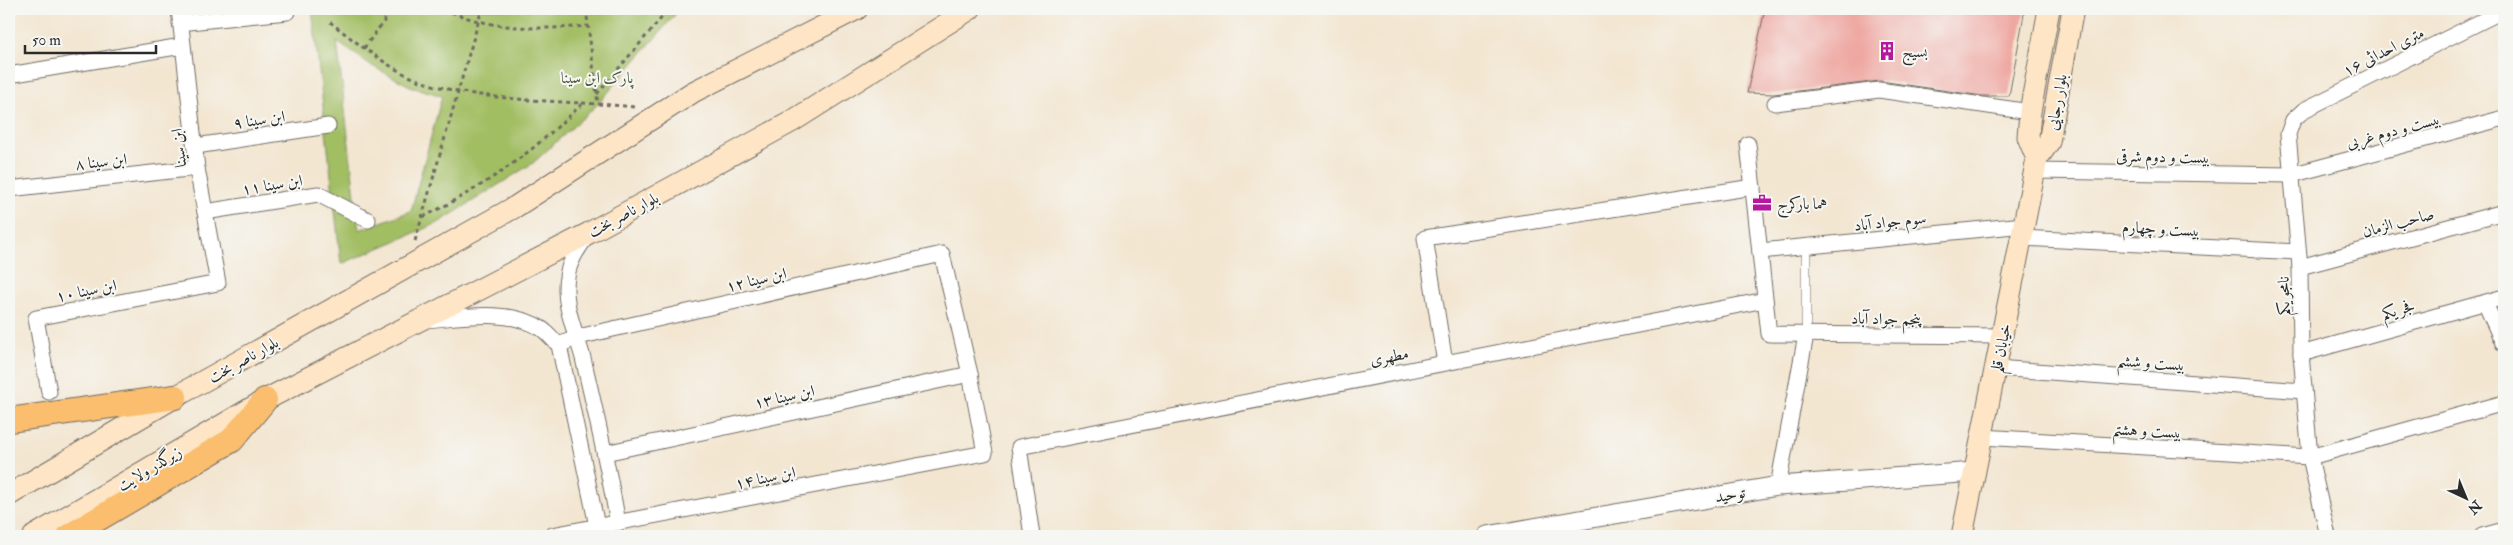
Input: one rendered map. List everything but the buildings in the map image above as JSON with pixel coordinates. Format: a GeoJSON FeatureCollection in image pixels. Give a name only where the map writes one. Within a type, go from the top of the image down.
{"type":"FeatureCollection","features":[{"type":"Feature","properties":{"kind":"main road","name":"بلوار ناصر بخت"},"geometry":{"type":"LineString","coordinates":[[175,397],[515,207],[665,110],[736,69],[857,9]]}},
{"type":"Feature","properties":{"kind":"main road","name":"بلوار ناصر بخت"},"geometry":{"type":"LineString","coordinates":[[265,400],[589,233],[791,122],[970,9]]}},
{"type":"Feature","properties":{"kind":"main road","name":"بلوار رجایی"},"geometry":{"type":"LineString","coordinates":[[2036,165],[2028,138],[2030,112],[2049,9]]}},
{"type":"Feature","properties":{"kind":"main road","name":"بلوار رجایی"},"geometry":{"type":"LineString","coordinates":[[2036,165],[2049,142],[2073,9]]}},
{"type":"Feature","properties":{"kind":"main road","name":"خیابان قلم"},"geometry":{"type":"LineString","coordinates":[[1962,536],[2036,165]]}},
{"type":"Feature","properties":{"kind":"main road"},"geometry":{"type":"LineString","coordinates":[[9,420],[175,397]]}},
{"type":"Feature","properties":{"kind":"main road"},"geometry":{"type":"LineString","coordinates":[[9,495],[175,397]]}},
{"type":"Feature","properties":{"kind":"main road"},"geometry":{"type":"LineString","coordinates":[[69,536],[232,440],[265,400]]}},
{"type":"Feature","properties":{"kind":"main road","name":"زیرگذر ولایت"},"geometry":{"type":"LineString","coordinates":[[34,536],[265,400]]}},
{"type":"Feature","properties":{"kind":"street","name":"۱۶ متری احداثی"},"geometry":{"type":"LineString","coordinates":[[2288,134],[2293,120],[2304,110],[2504,10]]}},
{"type":"Feature","properties":{"kind":"street"},"geometry":{"type":"LineString","coordinates":[[179,16],[287,12]]}},
{"type":"Feature","properties":{"kind":"street","name":"ابن سینا"},"geometry":{"type":"LineString","coordinates":[[179,16],[196,146],[197,168],[218,283]]}},
{"type":"Feature","properties":{"kind":"street"},"geometry":{"type":"LineString","coordinates":[[9,75],[182,46]]}},
{"type":"Feature","properties":{"kind":"street"},"geometry":{"type":"LineString","coordinates":[[1774,103],[1879,90],[2030,112]]}},
{"type":"Feature","properties":{"kind":"street","name":"بیست و دوم غربی"},"geometry":{"type":"LineString","coordinates":[[2290,175],[2504,118]]}},
{"type":"Feature","properties":{"kind":"street","name":"ابن سینا ۹"},"geometry":{"type":"LineString","coordinates":[[196,146],[328,126]]}},
{"type":"Feature","properties":{"kind":"street","name":"نامجو یکم"},"geometry":{"type":"LineString","coordinates":[[2288,134],[2290,175],[2299,260],[2301,354],[2310,457],[2328,536]]}},
{"type":"Feature","properties":{"kind":"street"},"geometry":{"type":"LineString","coordinates":[[1748,144],[1765,300]]}},
{"type":"Feature","properties":{"kind":"street","name":"بیست و دوم شرقی"},"geometry":{"type":"LineString","coordinates":[[2036,165],[2290,175]]}},
{"type":"Feature","properties":{"kind":"street","name":"ابن سینا ۸"},"geometry":{"type":"LineString","coordinates":[[9,189],[197,168]]}},
{"type":"Feature","properties":{"kind":"street"},"geometry":{"type":"LineString","coordinates":[[1445,363],[1425,238],[1753,187]]}},
{"type":"Feature","properties":{"kind":"street","name":"ابن سینا ۱۱"},"geometry":{"type":"LineString","coordinates":[[205,212],[318,194],[368,220]]}},
{"type":"Feature","properties":{"kind":"street","name":"صاحب الزمان"},"geometry":{"type":"LineString","coordinates":[[2299,260],[2504,212]]}},
{"type":"Feature","properties":{"kind":"street","name":"سوم جواد آباد"},"geometry":{"type":"LineString","coordinates":[[1760,251],[1806,246],[2023,232]]}},
{"type":"Feature","properties":{"kind":"street","name":"بیست و چهارم"},"geometry":{"type":"LineString","coordinates":[[2023,232],[2299,260]]}},
{"type":"Feature","properties":{"kind":"street"},"geometry":{"type":"LineString","coordinates":[[589,233],[572,258],[566,278],[567,304],[578,337],[606,453],[618,523]]}},
{"type":"Feature","properties":{"kind":"street","name":"ابن سینا ۱۲"},"geometry":{"type":"LineString","coordinates":[[559,345],[578,337],[942,254],[970,374]]}},
{"type":"Feature","properties":{"kind":"street","name":"ابن سینا ۱۰"},"geometry":{"type":"LineString","coordinates":[[49,392],[36,318],[218,283]]}},
{"type":"Feature","properties":{"kind":"street","name":"فجر یکم"},"geometry":{"type":"LineString","coordinates":[[2301,354],[2504,297]]}},
{"type":"Feature","properties":{"kind":"street","name":"مطهری"},"geometry":{"type":"LineString","coordinates":[[1032,536],[1018,447],[1765,300]]}},
{"type":"Feature","properties":{"kind":"street","name":"پنجم جواد آباد"},"geometry":{"type":"LineString","coordinates":[[1765,300],[1769,334],[2002,336]]}},
{"type":"Feature","properties":{"kind":"street"},"geometry":{"type":"LineString","coordinates":[[2486,302],[2504,345]]}},
{"type":"Feature","properties":{"kind":"street"},"geometry":{"type":"LineString","coordinates":[[417,320],[488,316],[518,319],[542,329],[559,345],[597,526]]}},
{"type":"Feature","properties":{"kind":"street"},"geometry":{"type":"LineString","coordinates":[[1778,486],[1806,335]]}},
{"type":"Feature","properties":{"kind":"street","name":"بیست و ششم"},"geometry":{"type":"LineString","coordinates":[[1996,368],[2304,391]]}},
{"type":"Feature","properties":{"kind":"street","name":"ابن سینا ۱۳"},"geometry":{"type":"LineString","coordinates":[[606,453],[970,374]]}},
{"type":"Feature","properties":{"kind":"street","name":"ابن سینا ۱۴"},"geometry":{"type":"LineString","coordinates":[[552,535],[985,453],[970,374]]}},
{"type":"Feature","properties":{"kind":"street"},"geometry":{"type":"LineString","coordinates":[[2310,457],[2504,403]]}},
{"type":"Feature","properties":{"kind":"street","name":"بیست و هشتم"},"geometry":{"type":"LineString","coordinates":[[1982,437],[2310,457]]}},
{"type":"Feature","properties":{"kind":"street","name":"توحید"},"geometry":{"type":"LineString","coordinates":[[1487,536],[1778,486],[1975,472]]}},
{"type":"Feature","properties":{"kind":"street"},"geometry":{"type":"LineString","coordinates":[[2482,536],[2504,530]]}},
{"type":"Feature","properties":{"kind":"lane"},"geometry":{"type":"LineString","coordinates":[[1806,246],[1806,335]]}},
{"type":"Feature","properties":{"kind":"path"},"geometry":{"type":"LineString","coordinates":[[364,48],[393,9]]}},
{"type":"Feature","properties":{"kind":"path"},"geometry":{"type":"LineString","coordinates":[[444,9],[479,20],[516,28],[542,30],[588,26]]}},
{"type":"Feature","properties":{"kind":"path"},"geometry":{"type":"LineString","coordinates":[[408,267],[482,9]]}},
{"type":"Feature","properties":{"kind":"path"},"geometry":{"type":"LineString","coordinates":[[586,9],[598,104]]}},
{"type":"Feature","properties":{"kind":"path"},"geometry":{"type":"LineString","coordinates":[[597,94],[669,9]]}},
{"type":"Feature","properties":{"kind":"path"},"geometry":{"type":"LineString","coordinates":[[330,22],[364,48],[424,83],[458,91],[526,99],[584,102],[665,110]]}},
{"type":"Feature","properties":{"kind":"path"},"geometry":{"type":"LineString","coordinates":[[422,217],[467,195],[509,168],[548,137],[584,102]]}},
{"type":"Feature","properties":{"kind":"green space","name":"پارک ابن سینا"},"geometry":{"type":"Polygon","coordinates":[[[312,9],[680,9],[598,104],[533,163],[438,223],[341,264],[312,9]],[[337,42],[359,230],[411,211],[442,96],[410,86],[374,67],[337,42]]]}},
{"type":"Feature","properties":{"kind":"place","name":"بسیج"},"geometry":{"type":"Point","coordinates":[1887,51]}},
{"type":"Feature","properties":{"kind":"place","name":"هما بارکرج"},"geometry":{"type":"Point","coordinates":[1762,203]}}]}
